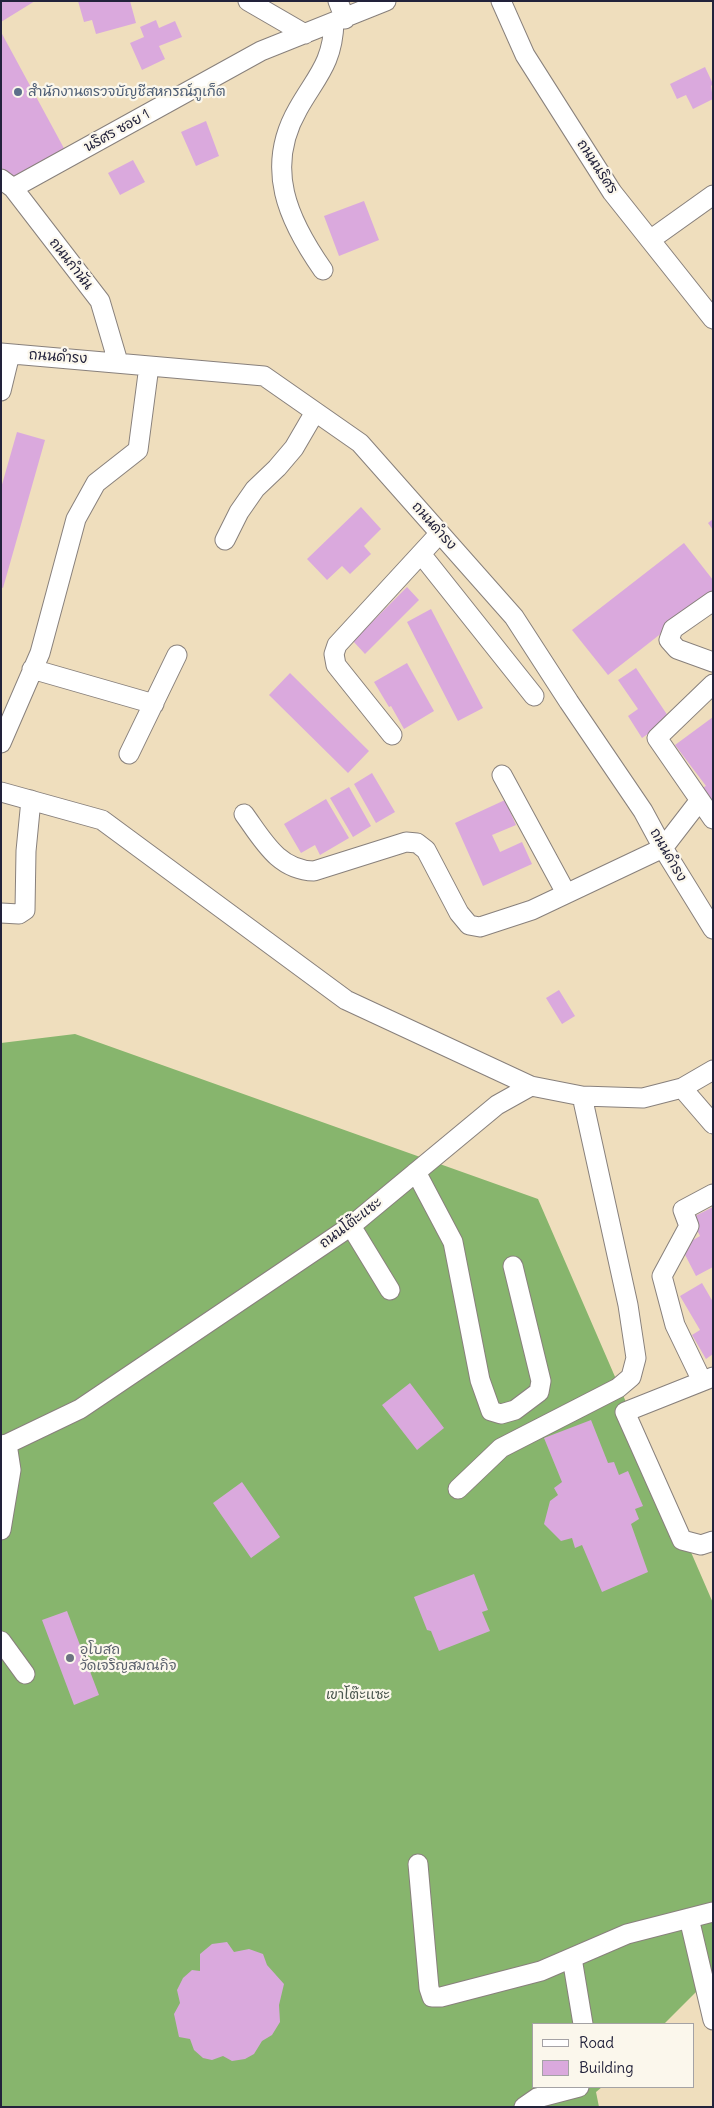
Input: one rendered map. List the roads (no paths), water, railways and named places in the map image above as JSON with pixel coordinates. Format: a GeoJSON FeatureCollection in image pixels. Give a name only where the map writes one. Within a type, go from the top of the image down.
{"type":"FeatureCollection","features":[{"type":"Feature","properties":{"kind":"street"},"geometry":{"type":"LineString","coordinates":[[248,1],[305,34]]}},
{"type":"Feature","properties":{"kind":"street","name":"นริศร ซอย 1"},"geometry":{"type":"LineString","coordinates":[[7,184],[261,51],[305,34],[339,14],[386,1]]}},
{"type":"Feature","properties":{"kind":"street","name":"ถนนนริศร"},"geometry":{"type":"LineString","coordinates":[[501,1],[525,55],[612,192],[711,315]]}},
{"type":"Feature","properties":{"kind":"street"},"geometry":{"type":"LineString","coordinates":[[323,270],[303,241],[292,217],[281,179],[284,144],[289,127],[297,110],[317,81],[326,63],[334,42],[339,14]]}},
{"type":"Feature","properties":{"kind":"street","name":"ถนนกำนัน"},"geometry":{"type":"LineString","coordinates":[[7,184],[100,301],[118,362]]}},
{"type":"Feature","properties":{"kind":"street"},"geometry":{"type":"LineString","coordinates":[[650,240],[713,195]]}},
{"type":"Feature","properties":{"kind":"street"},"geometry":{"type":"LineString","coordinates":[[1,391],[6,354]]}},
{"type":"Feature","properties":{"kind":"street","name":"ถนนดำรง"},"geometry":{"type":"LineString","coordinates":[[6,354],[118,362],[264,376],[360,443],[514,617],[643,811],[663,848],[713,930]]}},
{"type":"Feature","properties":{"kind":"street"},"geometry":{"type":"LineString","coordinates":[[1,743],[40,653],[76,519],[96,482],[138,450],[149,366]]}},
{"type":"Feature","properties":{"kind":"street"},"geometry":{"type":"LineString","coordinates":[[225,540],[239,512],[255,489],[294,448],[316,412]]}},
{"type":"Feature","properties":{"kind":"street"},"geometry":{"type":"LineString","coordinates":[[392,735],[336,665],[334,654],[337,645],[440,533]]}},
{"type":"Feature","properties":{"kind":"street"},"geometry":{"type":"LineString","coordinates":[[421,554],[534,696]]}},
{"type":"Feature","properties":{"kind":"street"},"geometry":{"type":"LineString","coordinates":[[713,602],[673,629],[669,640],[677,649],[713,662]]}},
{"type":"Feature","properties":{"kind":"street"},"geometry":{"type":"LineString","coordinates":[[129,754],[178,655]]}},
{"type":"Feature","properties":{"kind":"street"},"geometry":{"type":"LineString","coordinates":[[32,669],[154,704]]}},
{"type":"Feature","properties":{"kind":"street"},"geometry":{"type":"LineString","coordinates":[[713,684],[658,738],[713,819]]}},
{"type":"Feature","properties":{"kind":"street"},"geometry":{"type":"LineString","coordinates":[[502,775],[566,893]]}},
{"type":"Feature","properties":{"kind":"street"},"geometry":{"type":"LineString","coordinates":[[1,792],[102,820],[346,1000],[531,1086],[582,1096],[643,1098],[682,1088],[713,1070]]}},
{"type":"Feature","properties":{"kind":"street"},"geometry":{"type":"LineString","coordinates":[[1,913],[19,914],[25,910],[26,851],[31,800]]}},
{"type":"Feature","properties":{"kind":"street"},"geometry":{"type":"LineString","coordinates":[[244,814],[270,850],[288,866],[300,870],[314,871],[406,842],[417,843],[426,850],[459,913],[469,925],[480,927],[532,910],[663,848],[700,800]]}},
{"type":"Feature","properties":{"kind":"street","name":"ถนนโต๊ะแซะ"},"geometry":{"type":"LineString","coordinates":[[4,1444],[80,1409],[351,1226],[497,1105],[531,1086]]}},
{"type":"Feature","properties":{"kind":"street"},"geometry":{"type":"LineString","coordinates":[[682,1088],[713,1124]]}},
{"type":"Feature","properties":{"kind":"street"},"geometry":{"type":"LineString","coordinates":[[458,1489],[501,1448],[618,1388],[631,1378],[636,1358],[628,1305],[582,1096]]}},
{"type":"Feature","properties":{"kind":"street"},"geometry":{"type":"LineString","coordinates":[[416,1172],[453,1242],[480,1380],[491,1411],[501,1414],[515,1410],[538,1392],[541,1381],[513,1266]]}},
{"type":"Feature","properties":{"kind":"street"},"geometry":{"type":"LineString","coordinates":[[713,1194],[683,1210],[689,1226],[662,1276],[675,1324],[708,1379],[625,1412],[682,1540],[701,1545],[713,1541]]}},
{"type":"Feature","properties":{"kind":"street"},"geometry":{"type":"LineString","coordinates":[[351,1226],[390,1290]]}},
{"type":"Feature","properties":{"kind":"street"},"geometry":{"type":"LineString","coordinates":[[1,1530],[11,1470],[4,1444]]}},
{"type":"Feature","properties":{"kind":"street"},"geometry":{"type":"LineString","coordinates":[[1,1641],[25,1674]]}},
{"type":"Feature","properties":{"kind":"street"},"geometry":{"type":"LineString","coordinates":[[418,1864],[429,1988],[432,1997],[441,1997],[541,1971],[628,1934],[713,1912]]}},
{"type":"Feature","properties":{"kind":"street"},"geometry":{"type":"LineString","coordinates":[[689,1918],[713,2020]]}},
{"type":"Feature","properties":{"kind":"street"},"geometry":{"type":"LineString","coordinates":[[572,1958],[583,2023]]}},
{"type":"Feature","properties":{"kind":"street"},"geometry":{"type":"LineString","coordinates":[[524,2107],[537,2098],[575,2088]]}},
{"type":"Feature","properties":{"kind":"place","name":"สำนักงานตรวจบัญชีสหกรณ์ภูเก็ต"},"geometry":{"type":"Point","coordinates":[18,92]}},
{"type":"Feature","properties":{"kind":"place","name":"อุโบสถ วัดเจริญสมณกิจ"},"geometry":{"type":"Point","coordinates":[70,1658]}},
{"type":"Feature","properties":{"kind":"park label","name":"เขาโต๊ะแซะ"},"geometry":{"type":"Point","coordinates":[358,1695]}}]}
